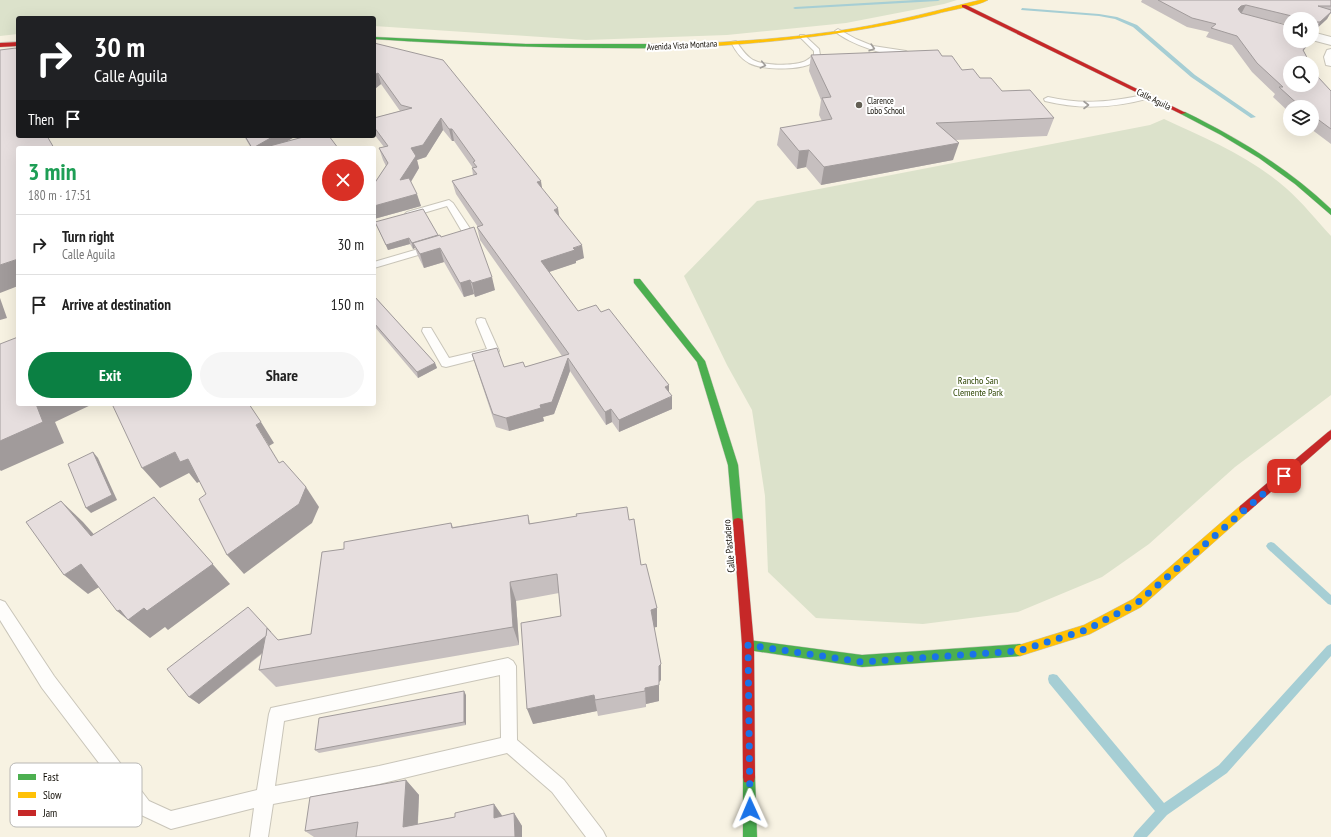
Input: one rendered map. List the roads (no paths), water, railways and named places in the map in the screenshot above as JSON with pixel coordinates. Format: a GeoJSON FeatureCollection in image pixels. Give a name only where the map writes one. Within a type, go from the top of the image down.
{"type":"FeatureCollection","features":[{"type":"Feature","properties":{"kind":"street","name":"Avenida Vista Montana"},"geometry":{"type":"LineString","coordinates":[[376,38],[509,46],[599,49],[666,47],[802,36],[838,31],[964,6],[986,0]]}},
{"type":"Feature","properties":{"kind":"street","name":"Calle Aguila"},"geometry":{"type":"LineString","coordinates":[[964,6],[1147,96],[1248,148],[1282,170],[1312,194],[1331,213]]}},
{"type":"Feature","properties":{"kind":"street"},"geometry":{"type":"LineString","coordinates":[[1319,38],[1331,41]]}},
{"type":"Feature","properties":{"kind":"street"},"geometry":{"type":"LineString","coordinates":[[0,46],[16,44]]}},
{"type":"Feature","properties":{"kind":"street"},"geometry":{"type":"LineString","coordinates":[[1331,53],[1331,62]]}},
{"type":"Feature","properties":{"kind":"street","name":"Calle Pastadero"},"geometry":{"type":"LineString","coordinates":[[637,281],[701,361],[733,466],[748,645],[750,837]]}},
{"type":"Feature","properties":{"kind":"street"},"geometry":{"type":"LineString","coordinates":[[748,645],[862,662],[1018,651],[1086,630],[1137,603],[1331,434]]}},
{"type":"Feature","properties":{"kind":"lane"},"geometry":{"type":"LineString","coordinates":[[838,31],[848,39],[873,49],[911,54]]}},
{"type":"Feature","properties":{"kind":"lane"},"geometry":{"type":"LineString","coordinates":[[734,42],[738,52],[750,62],[764,67],[786,66],[807,63],[817,55],[817,50],[802,36]]}},
{"type":"Feature","properties":{"kind":"lane"},"geometry":{"type":"LineString","coordinates":[[1048,99],[1064,104],[1085,106],[1124,103],[1147,96]]}},
{"type":"Feature","properties":{"kind":"lane"},"geometry":{"type":"LineString","coordinates":[[404,216],[449,203],[470,236],[455,240]]}},
{"type":"Feature","properties":{"kind":"lane"},"geometry":{"type":"LineString","coordinates":[[376,264],[440,245]]}},
{"type":"Feature","properties":{"kind":"lane"},"geometry":{"type":"LineString","coordinates":[[427,331],[446,363],[493,351],[481,322]]}},
{"type":"Feature","properties":{"kind":"lane"},"geometry":{"type":"LineString","coordinates":[[0,607],[48,682],[110,763]]}},
{"type":"Feature","properties":{"kind":"lane"},"geometry":{"type":"LineString","coordinates":[[259,837],[277,714],[508,666],[509,744],[558,786],[597,837]]}},
{"type":"Feature","properties":{"kind":"lane"},"geometry":{"type":"LineString","coordinates":[[142,806],[171,820],[266,797],[379,775],[509,744]]}},
{"type":"Feature","properties":{"kind":"waterway"},"geometry":{"type":"LineString","coordinates":[[795,8],[938,0]]}},
{"type":"Feature","properties":{"kind":"waterway"},"geometry":{"type":"LineString","coordinates":[[1022,9],[1099,15],[1116,18],[1135,26],[1193,76],[1253,117]]}},
{"type":"Feature","properties":{"kind":"waterway"},"geometry":{"type":"LineString","coordinates":[[1271,546],[1331,601]]}},
{"type":"Feature","properties":{"kind":"waterway"},"geometry":{"type":"LineString","coordinates":[[1163,811],[1223,769],[1331,649]]}},
{"type":"Feature","properties":{"kind":"waterway"},"geometry":{"type":"LineString","coordinates":[[1053,679],[1163,811]]}},
{"type":"Feature","properties":{"kind":"waterway"},"geometry":{"type":"LineString","coordinates":[[1139,837],[1163,811]]}},
{"type":"Feature","properties":{"kind":"place","name":"Clarence Lobo School"},"geometry":{"type":"Point","coordinates":[859,105]}},
{"type":"Feature","properties":{"kind":"park label","name":"Rancho San Clemente Park"},"geometry":{"type":"Point","coordinates":[978,386]}}]}
